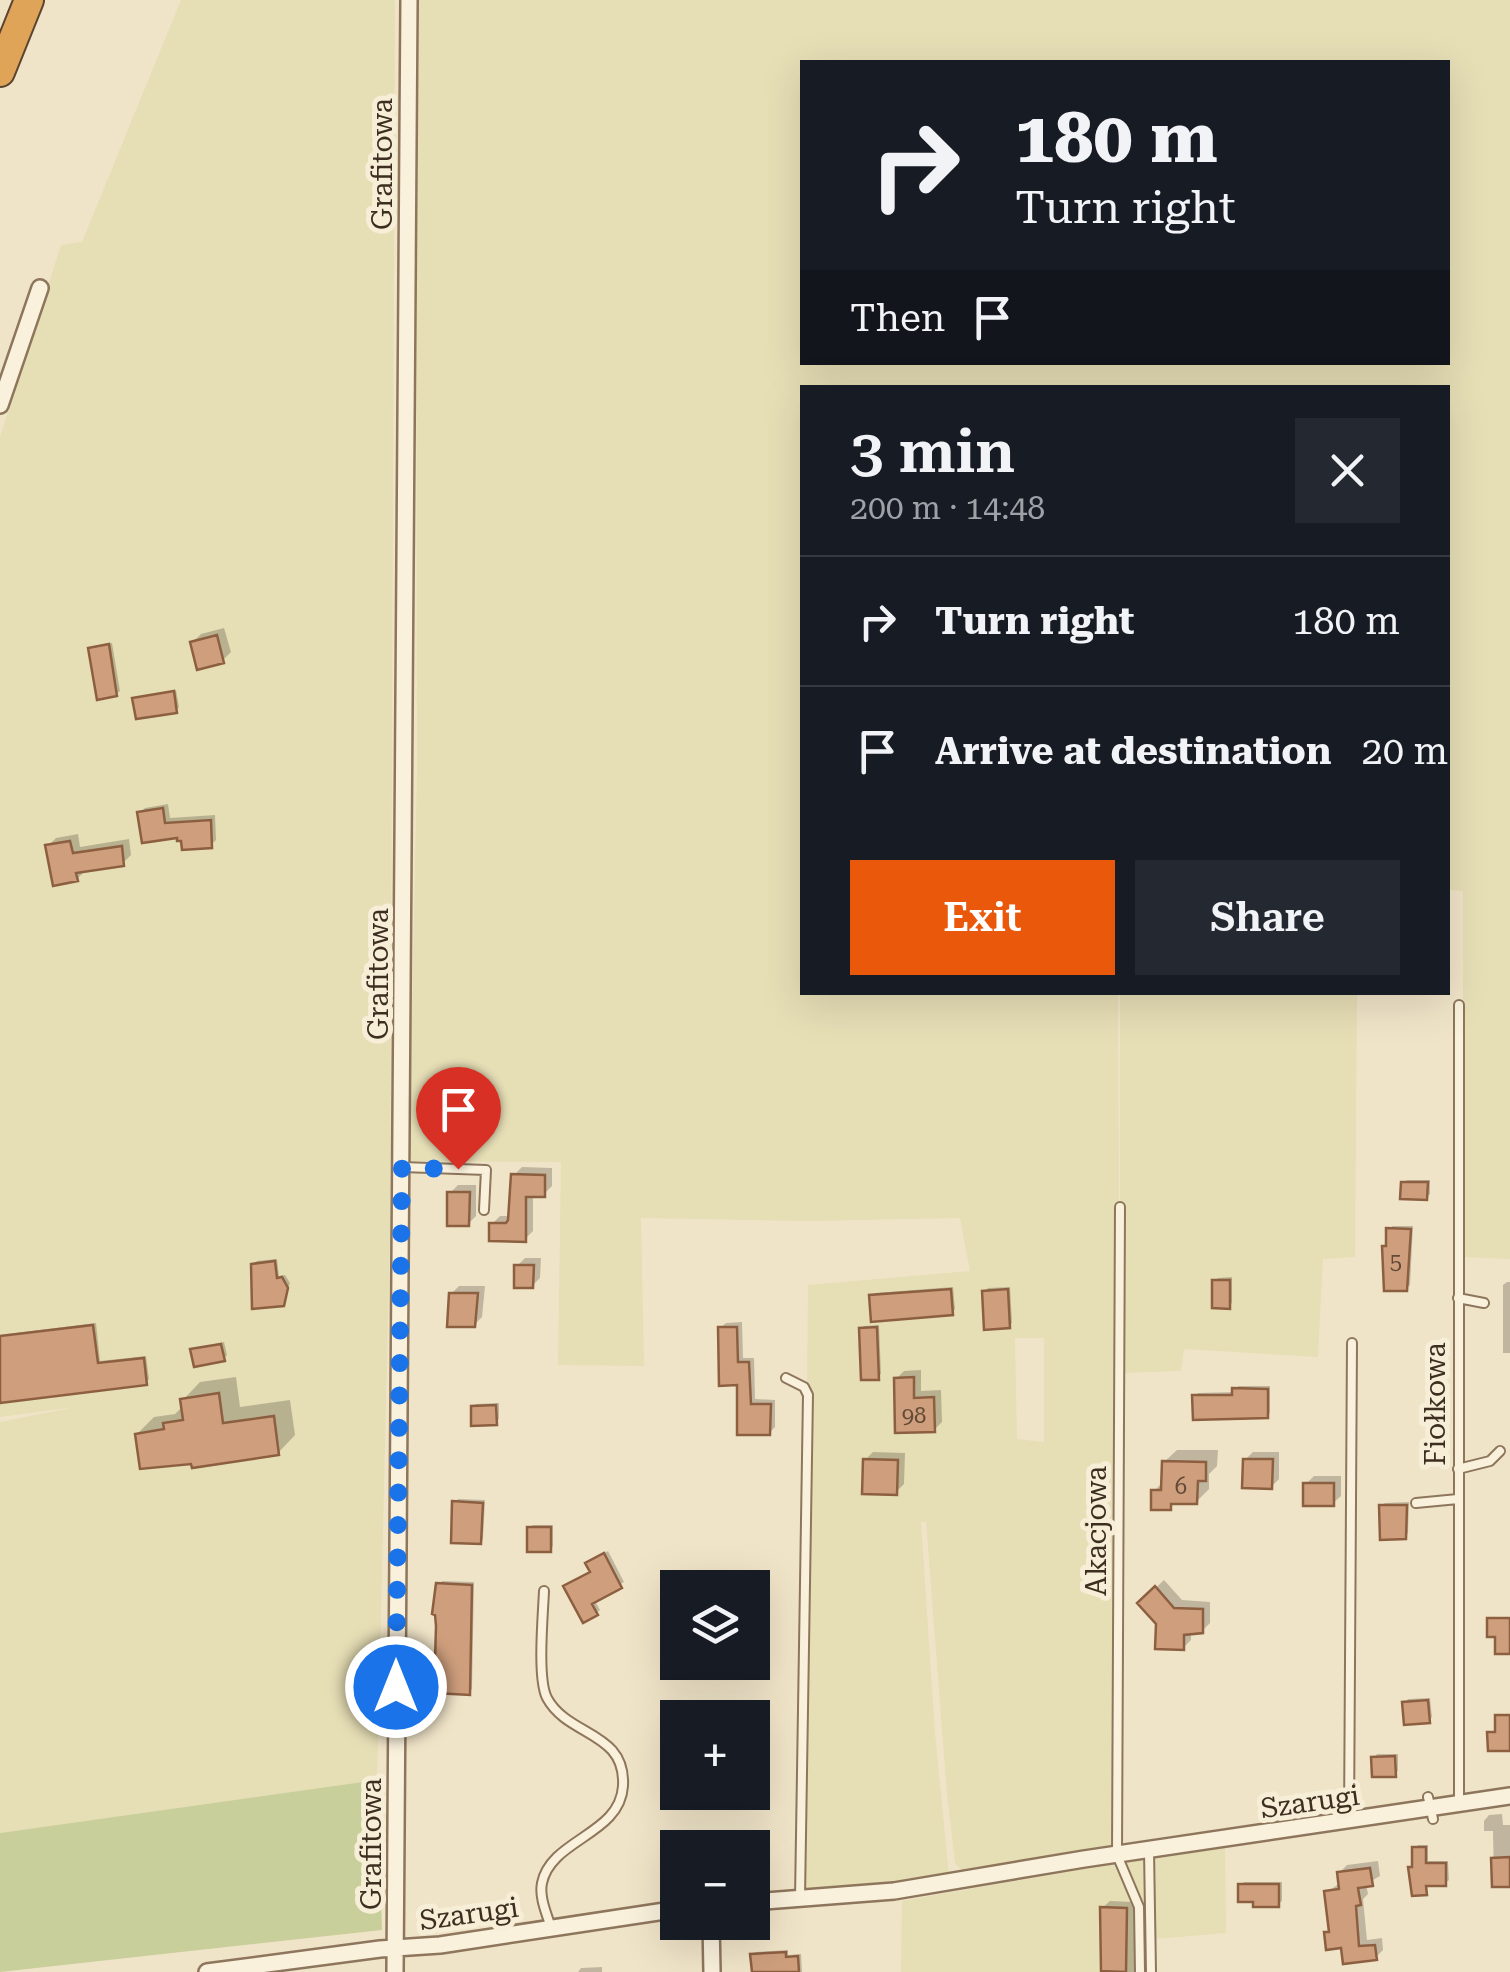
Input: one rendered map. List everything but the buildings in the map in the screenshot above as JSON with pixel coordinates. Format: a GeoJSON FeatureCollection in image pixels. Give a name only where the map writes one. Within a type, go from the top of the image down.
{"type":"FeatureCollection","features":[{"type":"Feature","properties":{"kind":"highway"},"geometry":{"type":"LineString","coordinates":[[0,72],[28,0]]}},
{"type":"Feature","properties":{"kind":"street","name":"Grafitowa"},"geometry":{"type":"LineString","coordinates":[[395,1972],[408,0]]}},
{"type":"Feature","properties":{"kind":"street"},"geometry":{"type":"LineString","coordinates":[[0,406],[40,288]]}},
{"type":"Feature","properties":{"kind":"street","name":"Szarugi"},"geometry":{"type":"LineString","coordinates":[[770,1900],[894,1891],[1510,1796]]}},
{"type":"Feature","properties":{"kind":"street","name":"Szarugi"},"geometry":{"type":"LineString","coordinates":[[206,1972],[440,1945],[660,1912]]}},
{"type":"Feature","properties":{"kind":"street"},"geometry":{"type":"LineString","coordinates":[[711,1940],[712,1972]]}},
{"type":"Feature","properties":{"kind":"lane","name":"Fiołkowa"},"geometry":{"type":"LineString","coordinates":[[1458,1802],[1459,1005]]}},
{"type":"Feature","properties":{"kind":"lane"},"geometry":{"type":"LineString","coordinates":[[402,1168],[486,1170],[484,1210]]}},
{"type":"Feature","properties":{"kind":"lane","name":"Akacjowa"},"geometry":{"type":"LineString","coordinates":[[1117,1855],[1120,1207]]}},
{"type":"Feature","properties":{"kind":"lane"},"geometry":{"type":"LineString","coordinates":[[1458,1298],[1484,1303]]}},
{"type":"Feature","properties":{"kind":"lane"},"geometry":{"type":"LineString","coordinates":[[1352,1343],[1358,1817]]}},
{"type":"Feature","properties":{"kind":"lane"},"geometry":{"type":"LineString","coordinates":[[786,1378],[804,1387],[808,1395],[800,1898]]}},
{"type":"Feature","properties":{"kind":"lane"},"geometry":{"type":"LineString","coordinates":[[1458,1468],[1490,1461],[1500,1451]]}},
{"type":"Feature","properties":{"kind":"lane"},"geometry":{"type":"LineString","coordinates":[[1416,1503],[1458,1499]]}},
{"type":"Feature","properties":{"kind":"lane"},"geometry":{"type":"LineString","coordinates":[[544,1591],[542,1652],[546,1697],[571,1723],[600,1738],[616,1753],[623,1772],[622,1792],[615,1811],[546,1871],[541,1896],[551,1928]]}},
{"type":"Feature","properties":{"kind":"lane"},"geometry":{"type":"LineString","coordinates":[[1149,1850],[1151,1972]]}},
{"type":"Feature","properties":{"kind":"lane"},"geometry":{"type":"LineString","coordinates":[[1117,1855],[1140,1907],[1140,1972]]}},
{"type":"Feature","properties":{"kind":"shaded area"},"geometry":{"type":"Polygon","coordinates":[[[181,0],[395,0],[390,1235],[377,1780],[0,1833],[0,1422],[75,1407],[0,1417],[0,437],[61,245],[82,242],[181,0]]]}},
{"type":"Feature","properties":{"kind":"shaded area"},"geometry":{"type":"Polygon","coordinates":[[[416,0],[1510,0],[1510,1259],[1463,1257],[1463,891],[1450,890],[1450,385],[800,385],[800,995],[1118,995],[1111,1850],[964,1872],[955,1863],[926,1522],[921,1522],[949,1876],[890,1887],[802,1894],[808,1285],[970,1271],[960,1218],[641,1218],[644,1366],[558,1365],[561,1162],[409,1161],[417,769],[416,0]],[[1015,1338],[1017,1439],[1044,1442],[1044,1338],[1015,1338]]]}},
{"type":"Feature","properties":{"kind":"shaded area"},"geometry":{"type":"Polygon","coordinates":[[[1120,995],[1357,995],[1355,1257],[1323,1259],[1318,1357],[1184,1349],[1181,1371],[1120,1373],[1120,995]]]}},
{"type":"Feature","properties":{"kind":"shaded area"},"geometry":{"type":"Polygon","coordinates":[[[1225,1848],[1226,1933],[1155,1939],[1155,1972],[901,1972],[902,1901],[1225,1848]]]}},
{"type":"Feature","properties":{"kind":"green space"},"geometry":{"type":"Polygon","coordinates":[[[377,1780],[382,1930],[0,1972],[0,1833],[377,1780]]]}},
{"type":"Feature","properties":{"kind":"route"},"geometry":{"type":"LineString","coordinates":[[396,1687],[402,1168],[458,1169]]}}]}
